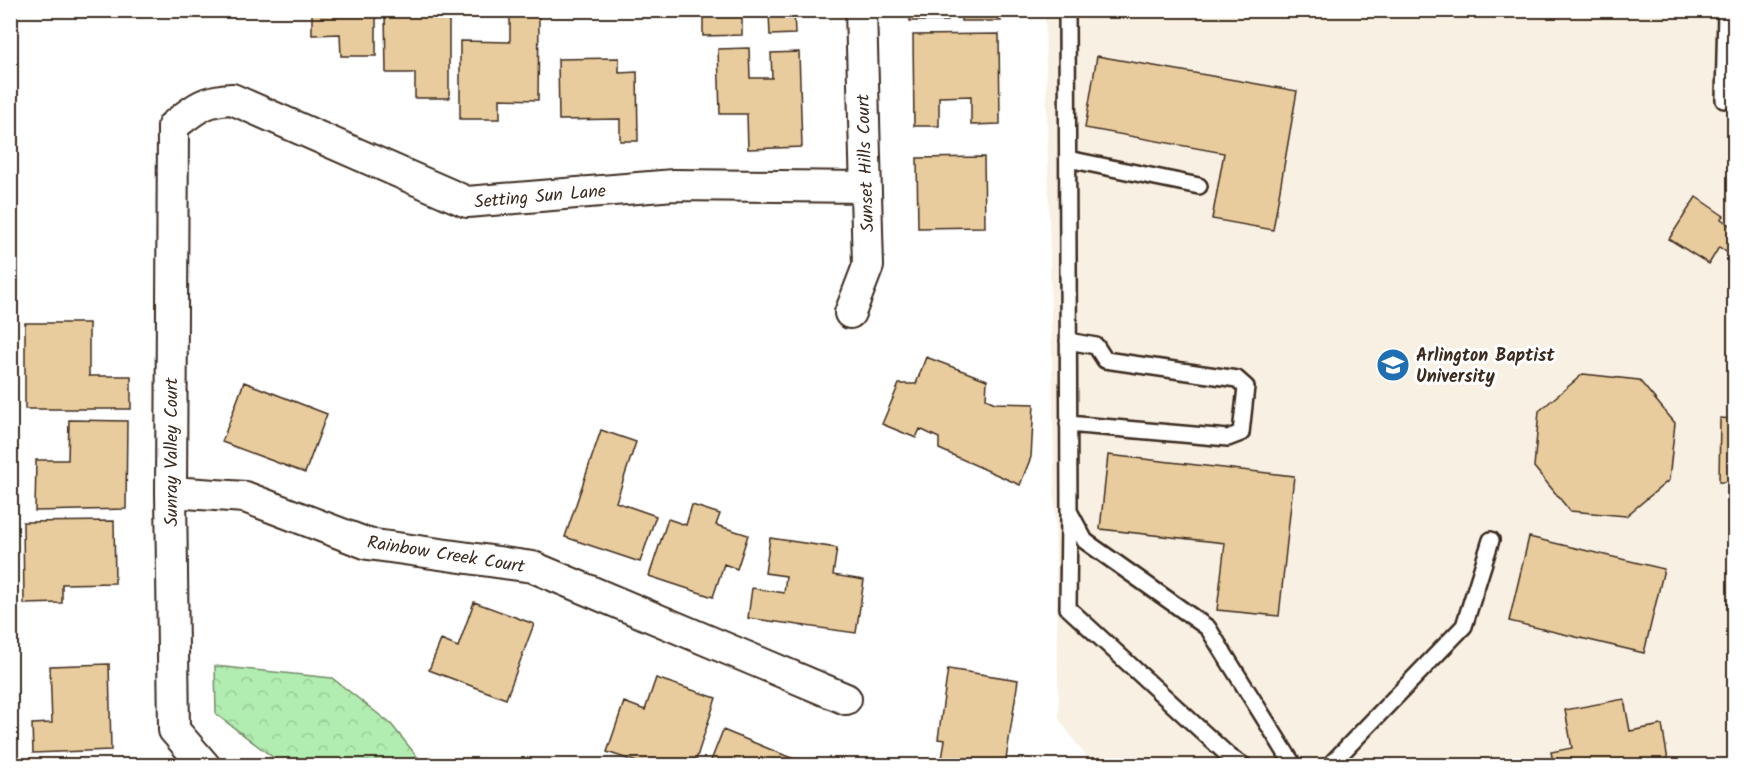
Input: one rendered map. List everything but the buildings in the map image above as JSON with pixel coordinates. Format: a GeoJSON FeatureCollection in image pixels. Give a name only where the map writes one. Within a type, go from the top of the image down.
{"type":"FeatureCollection","features":[{"type":"Feature","properties":{"kind":"street","name":"Sunset Hills Court"},"geometry":{"type":"LineString","coordinates":[[850,313],[868,266],[861,10]]}},
{"type":"Feature","properties":{"kind":"street","name":"Setting Sun Lane"},"geometry":{"type":"LineString","coordinates":[[173,126],[196,107],[212,99],[232,99],[467,202],[674,185],[865,187]]}},
{"type":"Feature","properties":{"kind":"street","name":"Sunray Valley Court"},"geometry":{"type":"LineString","coordinates":[[173,126],[171,492],[174,730],[205,765]]}},
{"type":"Feature","properties":{"kind":"street","name":"Rainbow Creek Court"},"geometry":{"type":"LineString","coordinates":[[171,492],[245,497],[368,544],[534,567],[846,699]]}},
{"type":"Feature","properties":{"kind":"lane"},"geometry":{"type":"LineString","coordinates":[[1067,10],[1068,608],[1230,756],[1244,765]]}},
{"type":"Feature","properties":{"kind":"lane"},"geometry":{"type":"LineString","coordinates":[[1724,100],[1726,10]]}},
{"type":"Feature","properties":{"kind":"lane"},"geometry":{"type":"LineString","coordinates":[[1068,159],[1200,186]]}},
{"type":"Feature","properties":{"kind":"lane"},"geometry":{"type":"LineString","coordinates":[[1068,341],[1096,346],[1105,360],[1238,379],[1246,387],[1240,433],[1228,438],[1068,424]]}},
{"type":"Feature","properties":{"kind":"lane"},"geometry":{"type":"LineString","coordinates":[[1069,511],[1085,541],[1208,628],[1294,765]]}},
{"type":"Feature","properties":{"kind":"lane"},"geometry":{"type":"LineString","coordinates":[[1329,765],[1464,626],[1491,540]]}},
{"type":"Feature","properties":{"kind":"shaded area","name":"Arlington Baptist University"},"geometry":{"type":"Polygon","coordinates":[[[1045,11],[1734,11],[1734,765],[1092,765],[1059,719],[1045,11]]]}},
{"type":"Feature","properties":{"kind":"green space"},"geometry":{"type":"Polygon","coordinates":[[[215,666],[332,678],[391,724],[424,765],[283,765],[216,714],[215,666]]]}},
{"type":"Feature","properties":{"kind":"place","name":"Arlington Baptist University"},"geometry":{"type":"Point","coordinates":[1393,365]}}]}
